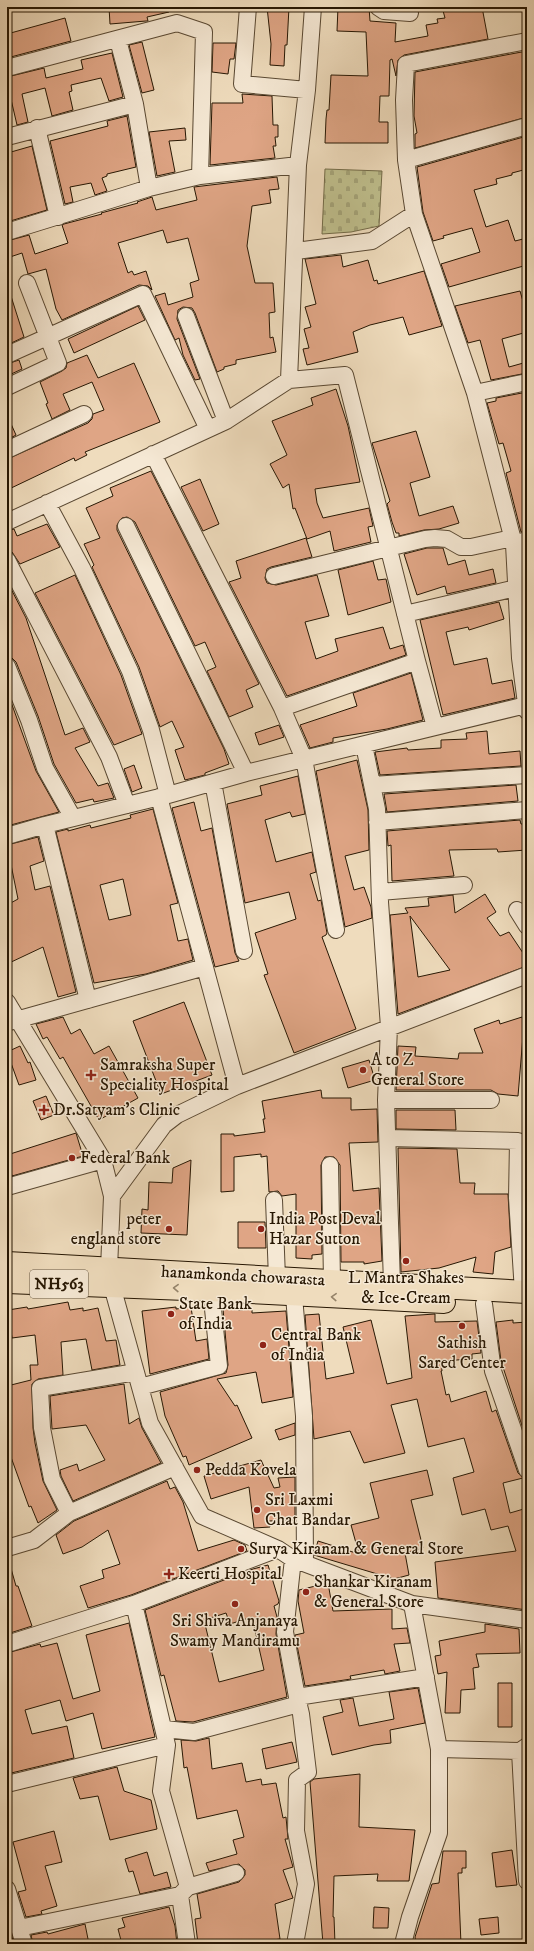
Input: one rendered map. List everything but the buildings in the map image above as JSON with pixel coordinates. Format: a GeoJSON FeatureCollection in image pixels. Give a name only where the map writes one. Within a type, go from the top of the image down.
{"type":"FeatureCollection","features":[{"type":"Feature","properties":{"kind":"highway","name":"hanamkonda chowarasta"},"geometry":{"type":"LineString","coordinates":[[7,1263],[110,1277],[288,1284],[332,1281],[392,1284],[526,1296]]}},
{"type":"Feature","properties":{"kind":"highway","name":"NH563"},"geometry":{"type":"LineString","coordinates":[[7,1282],[110,1277],[211,1290],[288,1284],[484,1304],[526,1296]]}},
{"type":"Feature","properties":{"kind":"street"},"geometry":{"type":"LineString","coordinates":[[248,7],[242,84],[308,90]]}},
{"type":"Feature","properties":{"kind":"street"},"geometry":{"type":"LineString","coordinates":[[288,380],[296,251],[298,165],[308,90],[313,7]]}},
{"type":"Feature","properties":{"kind":"street"},"geometry":{"type":"LineString","coordinates":[[378,7],[384,11],[410,13]]}},
{"type":"Feature","properties":{"kind":"street"},"geometry":{"type":"LineString","coordinates":[[7,68],[118,40],[177,23],[204,32],[200,176]]}},
{"type":"Feature","properties":{"kind":"street"},"geometry":{"type":"LineString","coordinates":[[118,40],[135,104],[148,188]]}},
{"type":"Feature","properties":{"kind":"street"},"geometry":{"type":"LineString","coordinates":[[7,836],[304,758],[435,727],[527,708],[516,588],[517,540],[475,393],[414,214],[406,160],[404,100],[406,64],[527,41]]}},
{"type":"Feature","properties":{"kind":"street"},"geometry":{"type":"LineString","coordinates":[[7,137],[37,128],[135,104]]}},
{"type":"Feature","properties":{"kind":"street"},"geometry":{"type":"LineString","coordinates":[[406,160],[527,126]]}},
{"type":"Feature","properties":{"kind":"street"},"geometry":{"type":"LineString","coordinates":[[37,128],[58,217]]}},
{"type":"Feature","properties":{"kind":"street"},"geometry":{"type":"LineString","coordinates":[[7,232],[148,188],[200,176],[298,165]]}},
{"type":"Feature","properties":{"kind":"street"},"geometry":{"type":"LineString","coordinates":[[296,251],[372,241],[414,214]]}},
{"type":"Feature","properties":{"kind":"street"},"geometry":{"type":"LineString","coordinates":[[7,387],[58,363],[27,283]]}},
{"type":"Feature","properties":{"kind":"street"},"geometry":{"type":"LineString","coordinates":[[7,355],[143,294],[208,429]]}},
{"type":"Feature","properties":{"kind":"street"},"geometry":{"type":"LineString","coordinates":[[186,316],[226,421]]}},
{"type":"Feature","properties":{"kind":"street"},"geometry":{"type":"LineString","coordinates":[[7,522],[226,421],[288,380],[345,375],[435,727]]}},
{"type":"Feature","properties":{"kind":"street"},"geometry":{"type":"LineString","coordinates":[[475,393],[527,382]]}},
{"type":"Feature","properties":{"kind":"street"},"geometry":{"type":"LineString","coordinates":[[7,450],[84,414]]}},
{"type":"Feature","properties":{"kind":"street"},"geometry":{"type":"LineString","coordinates":[[153,454],[282,708],[304,758],[336,930]]}},
{"type":"Feature","properties":{"kind":"street"},"geometry":{"type":"LineString","coordinates":[[47,503],[82,568],[130,671],[151,730],[164,796],[205,967],[237,1086]]}},
{"type":"Feature","properties":{"kind":"street"},"geometry":{"type":"LineString","coordinates":[[126,526],[246,773]]}},
{"type":"Feature","properties":{"kind":"street"},"geometry":{"type":"LineString","coordinates":[[274,576],[435,538],[447,539],[461,547],[471,547],[517,540]]}},
{"type":"Feature","properties":{"kind":"street"},"geometry":{"type":"LineString","coordinates":[[7,560],[109,757],[127,805]]}},
{"type":"Feature","properties":{"kind":"street"},"geometry":{"type":"LineString","coordinates":[[405,614],[516,588]]}},
{"type":"Feature","properties":{"kind":"street"},"geometry":{"type":"LineString","coordinates":[[282,708],[417,661]]}},
{"type":"Feature","properties":{"kind":"street"},"geometry":{"type":"LineString","coordinates":[[7,666],[29,720],[45,768],[73,818]]}},
{"type":"Feature","properties":{"kind":"street"},"geometry":{"type":"LineString","coordinates":[[364,744],[378,822],[380,892],[389,1027],[386,1100],[392,1284]]}},
{"type":"Feature","properties":{"kind":"street"},"geometry":{"type":"LineString","coordinates":[[372,785],[527,775]]}},
{"type":"Feature","properties":{"kind":"street"},"geometry":{"type":"LineString","coordinates":[[213,782],[244,950]]}},
{"type":"Feature","properties":{"kind":"street"},"geometry":{"type":"LineString","coordinates":[[378,822],[527,810]]}},
{"type":"Feature","properties":{"kind":"street"},"geometry":{"type":"LineString","coordinates":[[45,825],[88,1000]]}},
{"type":"Feature","properties":{"kind":"street"},"geometry":{"type":"LineString","coordinates":[[380,892],[464,885]]}},
{"type":"Feature","properties":{"kind":"street"},"geometry":{"type":"LineString","coordinates":[[517,910],[527,926]]}},
{"type":"Feature","properties":{"kind":"street"},"geometry":{"type":"LineString","coordinates":[[13,1021],[205,967]]}},
{"type":"Feature","properties":{"kind":"street"},"geometry":{"type":"LineString","coordinates":[[112,1196],[164,1125],[177,1115],[237,1086],[527,975]]}},
{"type":"Feature","properties":{"kind":"street"},"geometry":{"type":"LineString","coordinates":[[7,1002],[13,1021],[103,1160],[112,1196],[110,1277],[138,1380],[150,1423],[202,1516],[299,1560],[412,1604],[527,1620]]}},
{"type":"Feature","properties":{"kind":"street"},"geometry":{"type":"LineString","coordinates":[[386,1100],[491,1100]]}},
{"type":"Feature","properties":{"kind":"street"},"geometry":{"type":"LineString","coordinates":[[388,1138],[518,1141],[517,1198],[526,1296]]}},
{"type":"Feature","properties":{"kind":"street"},"geometry":{"type":"LineString","coordinates":[[7,1187],[103,1160]]}},
{"type":"Feature","properties":{"kind":"street"},"geometry":{"type":"LineString","coordinates":[[330,1165],[332,1281]]}},
{"type":"Feature","properties":{"kind":"street"},"geometry":{"type":"LineString","coordinates":[[274,1200],[288,1284],[304,1416],[299,1560],[285,1632],[298,1700],[308,1772],[297,1780],[296,1831],[306,1884],[295,1944]]}},
{"type":"Feature","properties":{"kind":"street"},"geometry":{"type":"LineString","coordinates":[[69,1513],[52,1479],[42,1428],[40,1388],[138,1380],[219,1366],[211,1290]]}},
{"type":"Feature","properties":{"kind":"street"},"geometry":{"type":"LineString","coordinates":[[484,1304],[493,1371],[527,1470]]}},
{"type":"Feature","properties":{"kind":"street"},"geometry":{"type":"LineString","coordinates":[[7,1548],[34,1540],[69,1513],[175,1467]]}},
{"type":"Feature","properties":{"kind":"street"},"geometry":{"type":"LineString","coordinates":[[7,1644],[134,1604],[278,1550]]}},
{"type":"Feature","properties":{"kind":"street"},"geometry":{"type":"LineString","coordinates":[[134,1604],[167,1745],[161,1792],[184,1891],[187,1944]]}},
{"type":"Feature","properties":{"kind":"street"},"geometry":{"type":"LineString","coordinates":[[403,1944],[410,1917],[438,1833],[439,1748],[412,1604]]}},
{"type":"Feature","properties":{"kind":"street"},"geometry":{"type":"LineString","coordinates":[[164,1729],[194,1732],[298,1700],[426,1677]]}},
{"type":"Feature","properties":{"kind":"street"},"geometry":{"type":"LineString","coordinates":[[7,1784],[167,1745]]}},
{"type":"Feature","properties":{"kind":"street"},"geometry":{"type":"LineString","coordinates":[[439,1748],[524,1748],[527,1881]]}},
{"type":"Feature","properties":{"kind":"street"},"geometry":{"type":"LineString","coordinates":[[19,1928],[184,1891],[236,1873]]}},
{"type":"Feature","properties":{"kind":"street"},"geometry":{"type":"LineString","coordinates":[[7,1889],[24,1944]]}},
{"type":"Feature","properties":{"kind":"green space"},"geometry":{"type":"Polygon","coordinates":[[[325,169],[382,171],[379,226],[351,232],[322,234],[325,169]]]}},
{"type":"Feature","properties":{"kind":"place","name":"A to Z General Store"},"geometry":{"type":"Point","coordinates":[363,1070]}},
{"type":"Feature","properties":{"kind":"place","name":"Samraksha Super Speciality Hospital"},"geometry":{"type":"Point","coordinates":[91,1075]}},
{"type":"Feature","properties":{"kind":"place","name":"Dr.Satyam's Clinic"},"geometry":{"type":"Point","coordinates":[44,1110]}},
{"type":"Feature","properties":{"kind":"place","name":"Federal Bank"},"geometry":{"type":"Point","coordinates":[72,1158]}},
{"type":"Feature","properties":{"kind":"place","name":"peter england store"},"geometry":{"type":"Point","coordinates":[169,1229]}},
{"type":"Feature","properties":{"kind":"place","name":"India Post Deval Hazar Sutton"},"geometry":{"type":"Point","coordinates":[261,1229]}},
{"type":"Feature","properties":{"kind":"place","name":"L Mantra Shakes & Ice-Cream"},"geometry":{"type":"Point","coordinates":[406,1261]}},
{"type":"Feature","properties":{"kind":"place","name":"State Bank of India"},"geometry":{"type":"Point","coordinates":[171,1314]}},
{"type":"Feature","properties":{"kind":"place","name":"Sathish Sared Center"},"geometry":{"type":"Point","coordinates":[462,1326]}},
{"type":"Feature","properties":{"kind":"place","name":"Central Bank of India"},"geometry":{"type":"Point","coordinates":[263,1345]}},
{"type":"Feature","properties":{"kind":"place","name":"Pedda Kovela"},"geometry":{"type":"Point","coordinates":[197,1470]}},
{"type":"Feature","properties":{"kind":"place","name":"Sri Laxmi Chat Bandar"},"geometry":{"type":"Point","coordinates":[257,1510]}},
{"type":"Feature","properties":{"kind":"place","name":"Surya Kiranam & General Store"},"geometry":{"type":"Point","coordinates":[241,1549]}},
{"type":"Feature","properties":{"kind":"place","name":"Keerti Hospital"},"geometry":{"type":"Point","coordinates":[169,1574]}},
{"type":"Feature","properties":{"kind":"place","name":"Shankar Kiranam & General Store"},"geometry":{"type":"Point","coordinates":[306,1592]}},
{"type":"Feature","properties":{"kind":"place","name":"Sri Shiva Anjanaya Swamy Mandiramu"},"geometry":{"type":"Point","coordinates":[235,1604]}}]}
